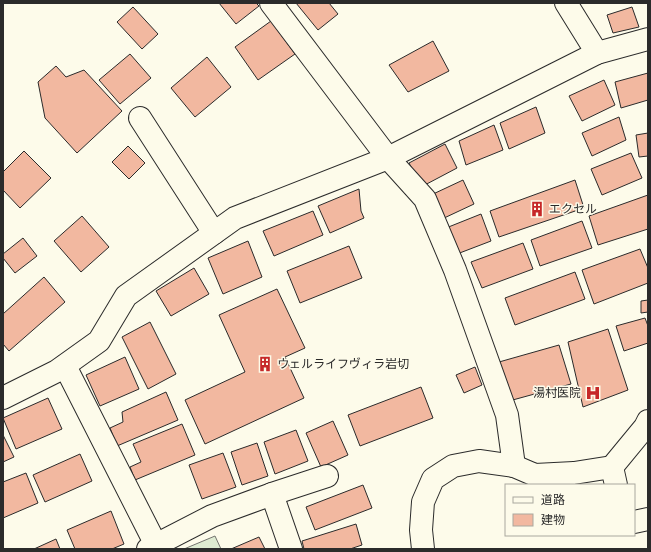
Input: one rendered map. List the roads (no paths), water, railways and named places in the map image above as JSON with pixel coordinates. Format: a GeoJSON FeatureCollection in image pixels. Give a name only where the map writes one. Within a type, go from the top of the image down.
{"type":"FeatureCollection","features":[{"type":"Feature","properties":{"kind":"street"},"geometry":{"type":"LineString","coordinates":[[271,3],[388,158],[425,200],[455,270],[507,415],[514,466]]}},
{"type":"Feature","properties":{"kind":"street"},"geometry":{"type":"LineString","coordinates":[[566,3],[597,53]]}},
{"type":"Feature","properties":{"kind":"street"},"geometry":{"type":"LineString","coordinates":[[3,398],[65,366],[99,341],[126,296],[235,218],[388,158],[597,53],[648,39]]}},
{"type":"Feature","properties":{"kind":"street"},"geometry":{"type":"LineString","coordinates":[[140,118],[214,233]]}},
{"type":"Feature","properties":{"kind":"street"},"geometry":{"type":"LineString","coordinates":[[65,366],[152,547],[212,516],[327,476]]}},
{"type":"Feature","properties":{"kind":"street"},"geometry":{"type":"LineString","coordinates":[[423,549],[421,530],[422,502],[433,478],[453,466],[479,461],[514,466],[536,475],[574,473],[614,476],[646,427],[648,421]]}},
{"type":"Feature","properties":{"kind":"street"},"geometry":{"type":"LineString","coordinates":[[272,494],[292,549]]}},
{"type":"Feature","properties":{"kind":"street"},"geometry":{"type":"LineString","coordinates":[[635,522],[648,519]]}},
{"type":"Feature","properties":{"kind":"place","name":"エクセル"},"geometry":{"type":"Point","coordinates":[537,209]}},
{"type":"Feature","properties":{"kind":"place","name":"ウェルライフヴィラ岩切"},"geometry":{"type":"Point","coordinates":[265,364]}},
{"type":"Feature","properties":{"kind":"place","name":"湯村医院"},"geometry":{"type":"Point","coordinates":[593,393]}}]}
